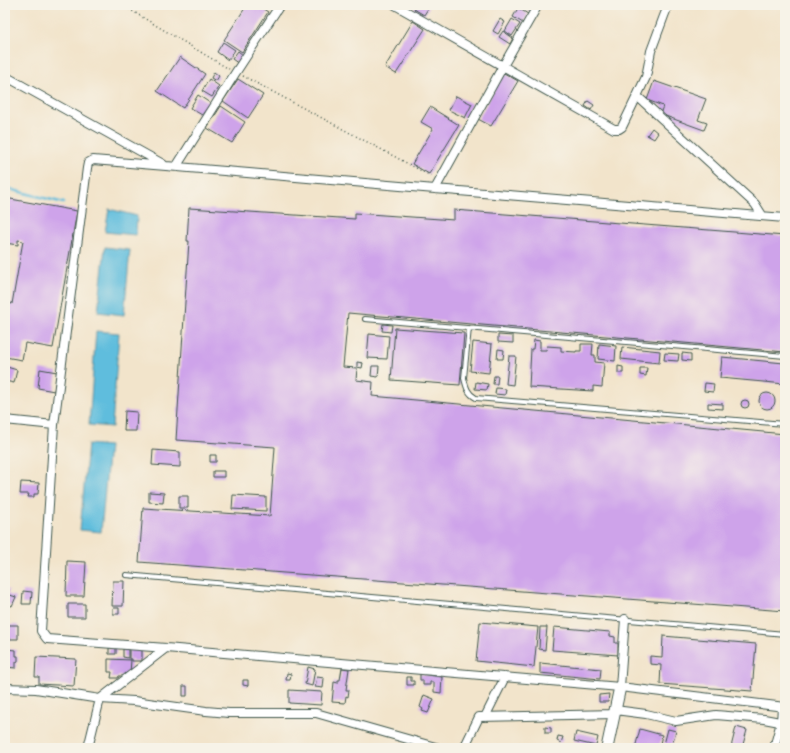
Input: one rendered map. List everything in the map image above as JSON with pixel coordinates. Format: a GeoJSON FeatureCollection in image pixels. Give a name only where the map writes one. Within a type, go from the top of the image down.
{"type":"FeatureCollection","features":[{"type":"Feature","properties":{"kind":"street"},"geometry":{"type":"LineString","coordinates":[[176,167],[280,5]]}},
{"type":"Feature","properties":{"kind":"street"},"geometry":{"type":"LineString","coordinates":[[395,5],[614,129],[619,129],[622,127],[646,77],[651,51],[666,11],[666,5]]}},
{"type":"Feature","properties":{"kind":"street"},"geometry":{"type":"LineString","coordinates":[[435,189],[538,5]]}},
{"type":"Feature","properties":{"kind":"street"},"geometry":{"type":"LineString","coordinates":[[5,76],[166,166]]}},
{"type":"Feature","properties":{"kind":"street"},"geometry":{"type":"LineString","coordinates":[[637,96],[755,204],[762,215]]}},
{"type":"Feature","properties":{"kind":"street"},"geometry":{"type":"LineString","coordinates":[[774,748],[783,722],[784,707],[620,687],[47,639],[41,631],[54,425],[88,163],[93,160],[785,218]]}},
{"type":"Feature","properties":{"kind":"street"},"geometry":{"type":"LineString","coordinates":[[5,420],[54,425]]}},
{"type":"Feature","properties":{"kind":"street"},"geometry":{"type":"LineString","coordinates":[[607,748],[620,687],[625,620]]}},
{"type":"Feature","properties":{"kind":"street"},"geometry":{"type":"LineString","coordinates":[[88,748],[100,699],[166,648]]}},
{"type":"Feature","properties":{"kind":"street"},"geometry":{"type":"LineString","coordinates":[[485,717],[505,677]]}},
{"type":"Feature","properties":{"kind":"street"},"geometry":{"type":"LineString","coordinates":[[5,688],[36,689],[100,699],[134,701],[229,713],[316,713],[435,747]]}},
{"type":"Feature","properties":{"kind":"street"},"geometry":{"type":"LineString","coordinates":[[764,719],[766,705]]}},
{"type":"Feature","properties":{"kind":"street"},"geometry":{"type":"LineString","coordinates":[[464,748],[479,717],[615,712],[646,714],[676,721],[716,715],[783,722]]}},
{"type":"Feature","properties":{"kind":"lane"},"geometry":{"type":"LineString","coordinates":[[365,319],[785,356]]}},
{"type":"Feature","properties":{"kind":"lane"},"geometry":{"type":"LineString","coordinates":[[469,328],[464,378],[469,392],[476,398],[785,424]]}},
{"type":"Feature","properties":{"kind":"lane"},"geometry":{"type":"LineString","coordinates":[[126,575],[785,634]]}},
{"type":"Feature","properties":{"kind":"path"},"geometry":{"type":"LineString","coordinates":[[122,5],[236,72],[440,180]]}},
{"type":"Feature","properties":{"kind":"water"},"geometry":{"type":"Polygon","coordinates":[[[109,209],[137,216],[136,235],[105,232],[109,209]]]}},
{"type":"Feature","properties":{"kind":"water"},"geometry":{"type":"Polygon","coordinates":[[[105,247],[130,250],[124,315],[98,312],[105,247]]]}},
{"type":"Feature","properties":{"kind":"water"},"geometry":{"type":"Polygon","coordinates":[[[96,331],[119,333],[112,427],[89,425],[96,331]]]}},
{"type":"Feature","properties":{"kind":"water"},"geometry":{"type":"Polygon","coordinates":[[[88,444],[109,446],[101,532],[80,530],[88,444]]]}},
{"type":"Feature","properties":{"kind":"building"},"geometry":{"type":"Polygon","coordinates":[[[247,5],[257,5],[268,12],[242,52],[224,40],[247,5]]]}},
{"type":"Feature","properties":{"kind":"building"},"geometry":{"type":"Polygon","coordinates":[[[417,5],[425,5],[429,7],[424,15],[414,9],[417,5]]]}},
{"type":"Feature","properties":{"kind":"building"},"geometry":{"type":"Polygon","coordinates":[[[519,5],[533,5],[530,11],[519,5]]]}},
{"type":"Feature","properties":{"kind":"building"},"geometry":{"type":"Polygon","coordinates":[[[518,8],[528,14],[523,23],[513,17],[518,8]]]}},
{"type":"Feature","properties":{"kind":"building"},"geometry":{"type":"Polygon","coordinates":[[[500,19],[505,22],[498,34],[493,31],[500,19]]]}},
{"type":"Feature","properties":{"kind":"building"},"geometry":{"type":"Polygon","coordinates":[[[512,19],[520,24],[512,36],[505,31],[512,19]]]}},
{"type":"Feature","properties":{"kind":"building"},"geometry":{"type":"Polygon","coordinates":[[[413,21],[425,29],[396,74],[385,67],[413,21]]]}},
{"type":"Feature","properties":{"kind":"building"},"geometry":{"type":"Polygon","coordinates":[[[503,31],[513,38],[510,44],[499,37],[503,31]]]}},
{"type":"Feature","properties":{"kind":"building"},"geometry":{"type":"Polygon","coordinates":[[[223,42],[235,50],[228,60],[217,52],[223,42]]]}},
{"type":"Feature","properties":{"kind":"building"},"geometry":{"type":"Polygon","coordinates":[[[238,51],[244,56],[239,64],[232,59],[238,51]]]}},
{"type":"Feature","properties":{"kind":"building"},"geometry":{"type":"Polygon","coordinates":[[[180,57],[205,74],[183,108],[157,91],[180,57]]]}},
{"type":"Feature","properties":{"kind":"building"},"geometry":{"type":"Polygon","coordinates":[[[214,72],[219,76],[216,81],[211,78],[214,72]]]}},
{"type":"Feature","properties":{"kind":"building"},"geometry":{"type":"Polygon","coordinates":[[[504,73],[518,81],[491,126],[478,119],[504,73]]]}},
{"type":"Feature","properties":{"kind":"building"},"geometry":{"type":"Polygon","coordinates":[[[209,79],[219,86],[212,97],[202,91],[209,79]]]}},
{"type":"Feature","properties":{"kind":"building"},"geometry":{"type":"Polygon","coordinates":[[[238,79],[263,95],[248,118],[223,101],[238,79]]]}},
{"type":"Feature","properties":{"kind":"building"},"geometry":{"type":"Polygon","coordinates":[[[654,81],[706,99],[698,120],[707,123],[704,130],[660,114],[663,106],[647,100],[654,81]]]}},
{"type":"Feature","properties":{"kind":"building"},"geometry":{"type":"Polygon","coordinates":[[[198,95],[210,103],[202,115],[190,108],[198,95]]]}},
{"type":"Feature","properties":{"kind":"building"},"geometry":{"type":"Polygon","coordinates":[[[456,96],[472,104],[465,118],[449,110],[456,96]]]}},
{"type":"Feature","properties":{"kind":"building"},"geometry":{"type":"Polygon","coordinates":[[[588,101],[594,105],[591,110],[585,106],[588,101]]]}},
{"type":"Feature","properties":{"kind":"building"},"geometry":{"type":"Polygon","coordinates":[[[221,106],[245,122],[232,143],[207,128],[221,106]]]}},
{"type":"Feature","properties":{"kind":"building"},"geometry":{"type":"Polygon","coordinates":[[[430,107],[459,125],[429,174],[412,164],[433,129],[421,122],[430,107]]]}},
{"type":"Feature","properties":{"kind":"building"},"geometry":{"type":"Polygon","coordinates":[[[652,128],[658,133],[654,139],[647,135],[652,128]]]}},
{"type":"Feature","properties":{"kind":"building"},"geometry":{"type":"Polygon","coordinates":[[[5,198],[77,211],[53,348],[25,343],[22,360],[5,357],[5,302],[12,304],[23,241],[18,240],[18,245],[5,243],[5,198]]]}},
{"type":"Feature","properties":{"kind":"building"},"geometry":{"type":"Polygon","coordinates":[[[189,208],[355,219],[355,213],[454,220],[454,210],[785,236],[785,352],[348,313],[343,367],[357,368],[356,380],[373,382],[372,396],[785,434],[785,611],[139,562],[143,508],[270,516],[275,447],[176,440],[189,241],[187,241],[189,208]]]}},
{"type":"Feature","properties":{"kind":"building"},"geometry":{"type":"Polygon","coordinates":[[[383,324],[392,325],[391,332],[382,331],[383,324]]]}},
{"type":"Feature","properties":{"kind":"building"},"geometry":{"type":"Polygon","coordinates":[[[395,328],[464,333],[460,385],[391,380],[395,328]]]}},
{"type":"Feature","properties":{"kind":"building"},"geometry":{"type":"Polygon","coordinates":[[[369,334],[389,336],[387,359],[367,358],[369,334]]]}},
{"type":"Feature","properties":{"kind":"building"},"geometry":{"type":"Polygon","coordinates":[[[498,335],[513,336],[513,343],[498,342],[498,335]]]}},
{"type":"Feature","properties":{"kind":"building"},"geometry":{"type":"Polygon","coordinates":[[[534,340],[540,341],[540,350],[546,350],[547,346],[561,347],[561,351],[576,352],[581,351],[581,344],[593,344],[592,355],[595,355],[595,362],[604,363],[602,387],[593,386],[593,391],[529,387],[531,349],[533,349],[534,340]]]}},
{"type":"Feature","properties":{"kind":"building"},"geometry":{"type":"Polygon","coordinates":[[[473,342],[492,344],[489,373],[470,371],[473,342]]]}},
{"type":"Feature","properties":{"kind":"building"},"geometry":{"type":"Polygon","coordinates":[[[599,344],[616,346],[615,361],[598,359],[599,344]]]}},
{"type":"Feature","properties":{"kind":"building"},"geometry":{"type":"Polygon","coordinates":[[[622,347],[660,351],[659,363],[621,359],[622,347]]]}},
{"type":"Feature","properties":{"kind":"building"},"geometry":{"type":"Polygon","coordinates":[[[498,349],[504,350],[503,359],[497,359],[498,349]]]}},
{"type":"Feature","properties":{"kind":"building"},"geometry":{"type":"Polygon","coordinates":[[[665,353],[679,354],[678,361],[664,360],[665,353]]]}},
{"type":"Feature","properties":{"kind":"building"},"geometry":{"type":"Polygon","coordinates":[[[682,353],[691,354],[691,361],[682,360],[682,353]]]}},
{"type":"Feature","properties":{"kind":"building"},"geometry":{"type":"Polygon","coordinates":[[[509,356],[516,356],[513,385],[506,384],[509,356]]]}},
{"type":"Feature","properties":{"kind":"building"},"geometry":{"type":"Polygon","coordinates":[[[722,357],[784,363],[785,384],[720,378],[722,357]]]}},
{"type":"Feature","properties":{"kind":"building"},"geometry":{"type":"Polygon","coordinates":[[[357,362],[363,363],[362,368],[357,367],[357,362]]]}},
{"type":"Feature","properties":{"kind":"building"},"geometry":{"type":"Polygon","coordinates":[[[372,366],[379,366],[378,377],[371,376],[372,366]]]}},
{"type":"Feature","properties":{"kind":"building"},"geometry":{"type":"Polygon","coordinates":[[[618,366],[623,367],[623,373],[618,373],[618,366]]]}},
{"type":"Feature","properties":{"kind":"building"},"geometry":{"type":"Polygon","coordinates":[[[7,367],[17,370],[14,383],[5,381],[7,367]]]}},
{"type":"Feature","properties":{"kind":"building"},"geometry":{"type":"Polygon","coordinates":[[[640,368],[647,368],[646,376],[640,375],[640,368]]]}},
{"type":"Feature","properties":{"kind":"building"},"geometry":{"type":"Polygon","coordinates":[[[40,369],[57,372],[54,391],[38,388],[40,369]]]}},
{"type":"Feature","properties":{"kind":"building"},"geometry":{"type":"Polygon","coordinates":[[[494,376],[498,376],[497,384],[493,384],[494,376]]]}},
{"type":"Feature","properties":{"kind":"building"},"geometry":{"type":"Polygon","coordinates":[[[476,382],[488,384],[487,390],[475,389],[476,382]]]}},
{"type":"Feature","properties":{"kind":"building"},"geometry":{"type":"Polygon","coordinates":[[[705,383],[714,384],[713,392],[704,391],[705,383]]]}},
{"type":"Feature","properties":{"kind":"building"},"geometry":{"type":"Polygon","coordinates":[[[496,388],[506,389],[505,395],[495,394],[496,388]]]}},
{"type":"Feature","properties":{"kind":"building"},"geometry":{"type":"Polygon","coordinates":[[[764,393],[770,393],[775,398],[773,407],[770,409],[764,409],[759,404],[759,398],[764,393]]]}},
{"type":"Feature","properties":{"kind":"building"},"geometry":{"type":"Polygon","coordinates":[[[785,395],[785,410],[782,406],[782,400],[785,395]]]}},
{"type":"Feature","properties":{"kind":"building"},"geometry":{"type":"Polygon","coordinates":[[[743,400],[747,400],[749,404],[747,408],[743,408],[741,406],[741,402],[743,400]]]}},
{"type":"Feature","properties":{"kind":"building"},"geometry":{"type":"Polygon","coordinates":[[[708,403],[723,404],[723,409],[708,408],[708,403]]]}},
{"type":"Feature","properties":{"kind":"building"},"geometry":{"type":"Polygon","coordinates":[[[125,411],[137,412],[136,431],[124,431],[125,411]]]}},
{"type":"Feature","properties":{"kind":"building"},"geometry":{"type":"Polygon","coordinates":[[[153,450],[180,452],[180,467],[152,465],[153,450]]]}},
{"type":"Feature","properties":{"kind":"building"},"geometry":{"type":"Polygon","coordinates":[[[210,455],[216,455],[216,462],[210,462],[210,455]]]}},
{"type":"Feature","properties":{"kind":"building"},"geometry":{"type":"Polygon","coordinates":[[[213,471],[224,471],[224,477],[213,477],[213,471]]]}},
{"type":"Feature","properties":{"kind":"building"},"geometry":{"type":"Polygon","coordinates":[[[21,482],[39,483],[38,494],[34,494],[34,497],[28,497],[29,494],[20,494],[21,482]]]}},
{"type":"Feature","properties":{"kind":"building"},"geometry":{"type":"Polygon","coordinates":[[[149,492],[164,493],[163,503],[149,502],[149,492]]]}},
{"type":"Feature","properties":{"kind":"building"},"geometry":{"type":"Polygon","coordinates":[[[233,495],[266,497],[266,511],[232,509],[233,495]]]}},
{"type":"Feature","properties":{"kind":"building"},"geometry":{"type":"Polygon","coordinates":[[[179,496],[188,496],[188,508],[179,508],[179,496]]]}},
{"type":"Feature","properties":{"kind":"building"},"geometry":{"type":"Polygon","coordinates":[[[67,561],[86,562],[84,596],[66,596],[67,561]]]}},
{"type":"Feature","properties":{"kind":"building"},"geometry":{"type":"Polygon","coordinates":[[[113,581],[124,581],[123,606],[112,606],[113,581]]]}},
{"type":"Feature","properties":{"kind":"building"},"geometry":{"type":"Polygon","coordinates":[[[5,589],[9,590],[7,594],[16,597],[12,606],[5,604],[5,589]]]}},
{"type":"Feature","properties":{"kind":"building"},"geometry":{"type":"Polygon","coordinates":[[[23,591],[32,592],[31,604],[22,604],[23,591]]]}},
{"type":"Feature","properties":{"kind":"building"},"geometry":{"type":"Polygon","coordinates":[[[68,604],[85,604],[85,617],[68,617],[68,604]]]}},
{"type":"Feature","properties":{"kind":"building"},"geometry":{"type":"Polygon","coordinates":[[[113,608],[119,608],[119,614],[113,614],[113,608]]]}},
{"type":"Feature","properties":{"kind":"building"},"geometry":{"type":"Polygon","coordinates":[[[480,622],[538,627],[534,667],[476,661],[480,622]]]}},
{"type":"Feature","properties":{"kind":"building"},"geometry":{"type":"Polygon","coordinates":[[[5,625],[18,625],[18,639],[5,639],[5,625]]]}},
{"type":"Feature","properties":{"kind":"building"},"geometry":{"type":"Polygon","coordinates":[[[540,627],[547,627],[545,650],[539,649],[540,627]]]}},
{"type":"Feature","properties":{"kind":"building"},"geometry":{"type":"Polygon","coordinates":[[[554,627],[610,632],[610,636],[615,637],[615,643],[618,643],[618,655],[552,650],[554,627]]]}},
{"type":"Feature","properties":{"kind":"building"},"geometry":{"type":"Polygon","coordinates":[[[663,636],[756,644],[752,691],[660,684],[661,665],[650,664],[650,656],[662,657],[663,636]]]}},
{"type":"Feature","properties":{"kind":"building"},"geometry":{"type":"Polygon","coordinates":[[[109,648],[116,648],[116,654],[109,654],[109,648]]]}},
{"type":"Feature","properties":{"kind":"building"},"geometry":{"type":"Polygon","coordinates":[[[5,649],[16,650],[18,661],[16,662],[16,668],[5,667],[5,649]]]}},
{"type":"Feature","properties":{"kind":"building"},"geometry":{"type":"Polygon","coordinates":[[[123,649],[128,649],[128,658],[123,657],[123,649]]]}},
{"type":"Feature","properties":{"kind":"building"},"geometry":{"type":"Polygon","coordinates":[[[129,649],[142,649],[142,661],[132,661],[132,659],[129,659],[129,649]]]}},
{"type":"Feature","properties":{"kind":"building"},"geometry":{"type":"Polygon","coordinates":[[[36,657],[76,659],[74,686],[39,684],[39,677],[35,677],[36,657]]]}},
{"type":"Feature","properties":{"kind":"building"},"geometry":{"type":"Polygon","coordinates":[[[108,659],[131,660],[130,673],[126,673],[125,676],[119,676],[118,678],[111,678],[112,672],[108,672],[108,659]]]}},
{"type":"Feature","properties":{"kind":"building"},"geometry":{"type":"Polygon","coordinates":[[[540,663],[601,669],[600,679],[540,673],[540,663]]]}},
{"type":"Feature","properties":{"kind":"building"},"geometry":{"type":"Polygon","coordinates":[[[308,667],[315,669],[312,686],[305,684],[308,667]]]}},
{"type":"Feature","properties":{"kind":"building"},"geometry":{"type":"Polygon","coordinates":[[[342,668],[349,669],[346,690],[349,690],[348,697],[346,696],[345,703],[332,702],[334,682],[338,683],[338,680],[340,680],[342,668]]]}},
{"type":"Feature","properties":{"kind":"building"},"geometry":{"type":"Polygon","coordinates":[[[287,673],[291,674],[290,680],[286,680],[287,673]]]}},
{"type":"Feature","properties":{"kind":"building"},"geometry":{"type":"Polygon","coordinates":[[[420,674],[442,677],[441,693],[434,692],[434,682],[430,682],[430,685],[423,685],[423,680],[420,680],[420,674]]]}},
{"type":"Feature","properties":{"kind":"building"},"geometry":{"type":"Polygon","coordinates":[[[317,677],[324,678],[323,688],[315,687],[317,677]]]}},
{"type":"Feature","properties":{"kind":"building"},"geometry":{"type":"Polygon","coordinates":[[[407,677],[411,677],[411,681],[414,681],[414,685],[407,685],[407,677]]]}},
{"type":"Feature","properties":{"kind":"building"},"geometry":{"type":"Polygon","coordinates":[[[243,680],[248,680],[248,686],[243,685],[243,680]]]}},
{"type":"Feature","properties":{"kind":"building"},"geometry":{"type":"Polygon","coordinates":[[[183,686],[187,686],[187,696],[183,696],[183,686]]]}},
{"type":"Feature","properties":{"kind":"building"},"geometry":{"type":"Polygon","coordinates":[[[289,690],[322,692],[321,705],[289,703],[289,690]]]}},
{"type":"Feature","properties":{"kind":"building"},"geometry":{"type":"Polygon","coordinates":[[[609,694],[608,702],[599,702],[599,695],[609,694]]]}},
{"type":"Feature","properties":{"kind":"building"},"geometry":{"type":"Polygon","coordinates":[[[424,695],[434,699],[428,713],[422,711],[423,709],[420,707],[424,695]]]}},
{"type":"Feature","properties":{"kind":"building"},"geometry":{"type":"Polygon","coordinates":[[[545,727],[551,728],[551,733],[545,733],[545,727]]]}},
{"type":"Feature","properties":{"kind":"building"},"geometry":{"type":"Polygon","coordinates":[[[736,727],[747,730],[742,748],[731,747],[736,727]]]}},
{"type":"Feature","properties":{"kind":"building"},"geometry":{"type":"Polygon","coordinates":[[[640,729],[662,735],[659,748],[635,748],[640,729]]]}},
{"type":"Feature","properties":{"kind":"building"},"geometry":{"type":"Polygon","coordinates":[[[668,729],[676,731],[671,748],[663,748],[668,729]]]}},
{"type":"Feature","properties":{"kind":"building"},"geometry":{"type":"Polygon","coordinates":[[[576,732],[598,737],[596,746],[574,741],[576,732]]]}},
{"type":"Feature","properties":{"kind":"building"},"geometry":{"type":"Polygon","coordinates":[[[558,736],[563,737],[561,743],[557,741],[558,736]]]}},
{"type":"Feature","properties":{"kind":"waterway"},"geometry":{"type":"LineString","coordinates":[[5,188],[64,203]]}}]}
